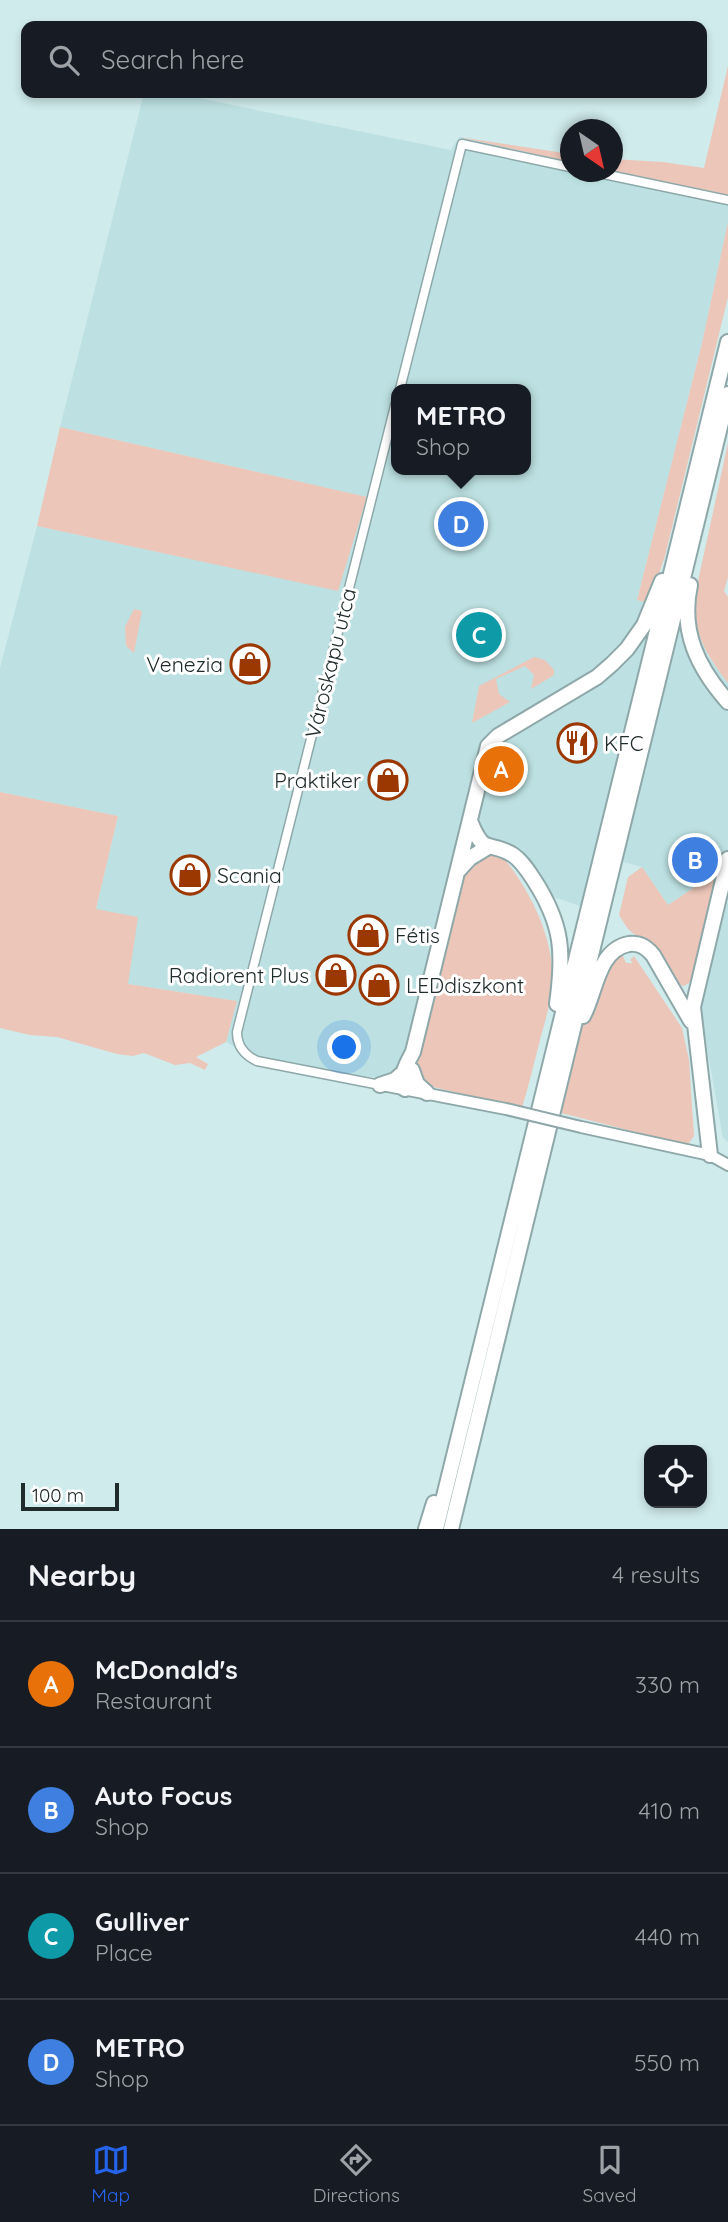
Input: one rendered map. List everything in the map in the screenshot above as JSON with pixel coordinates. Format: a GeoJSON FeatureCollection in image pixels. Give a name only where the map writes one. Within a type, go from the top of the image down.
{"type":"FeatureCollection","features":[{"type":"Feature","properties":{"kind":"highway"},"geometry":{"type":"LineString","coordinates":[[728,342],[697,499],[702,530],[688,595],[689,635],[699,661],[728,702]]}},
{"type":"Feature","properties":{"kind":"highway"},"geometry":{"type":"LineString","coordinates":[[451,1529],[566,1031],[697,499],[728,394]]}},
{"type":"Feature","properties":{"kind":"highway"},"geometry":{"type":"LineString","coordinates":[[404,1089],[409,1084],[408,1071],[490,743],[597,677],[622,654],[644,625],[654,603],[681,520],[697,499]]}},
{"type":"Feature","properties":{"kind":"highway"},"geometry":{"type":"LineString","coordinates":[[470,821],[484,846]]}},
{"type":"Feature","properties":{"kind":"highway"},"geometry":{"type":"LineString","coordinates":[[464,843],[505,851],[519,860],[538,886],[556,923],[561,953],[557,1007],[566,1031]]}},
{"type":"Feature","properties":{"kind":"highway"},"geometry":{"type":"LineString","coordinates":[[457,872],[484,846]]}},
{"type":"Feature","properties":{"kind":"highway"},"geometry":{"type":"LineString","coordinates":[[684,1007],[694,985],[728,859]]}},
{"type":"Feature","properties":{"kind":"highway"},"geometry":{"type":"LineString","coordinates":[[436,1529],[566,1031],[585,1012],[601,967],[617,949],[630,944],[647,948],[672,985],[694,1026]]}},
{"type":"Feature","properties":{"kind":"highway"},"geometry":{"type":"LineString","coordinates":[[672,985],[682,989],[694,985]]}},
{"type":"Feature","properties":{"kind":"highway"},"geometry":{"type":"LineString","coordinates":[[694,985],[694,1026],[710,1155]]}},
{"type":"Feature","properties":{"kind":"highway"},"geometry":{"type":"LineString","coordinates":[[380,1085],[395,1080],[408,1071]]}},
{"type":"Feature","properties":{"kind":"highway"},"geometry":{"type":"LineString","coordinates":[[408,1071],[428,1093]]}},
{"type":"Feature","properties":{"kind":"highway"},"geometry":{"type":"LineString","coordinates":[[426,1529],[463,1419]]}},
{"type":"Feature","properties":{"kind":"highway"},"geometry":{"type":"LineString","coordinates":[[459,1529],[464,1477]]}},
{"type":"Feature","properties":{"kind":"street"},"geometry":{"type":"LineString","coordinates":[[401,384],[462,144],[560,165]]}},
{"type":"Feature","properties":{"kind":"street"},"geometry":{"type":"LineString","coordinates":[[623,178],[728,200]]}},
{"type":"Feature","properties":{"kind":"street","name":"Városkapu utca"},"geometry":{"type":"LineString","coordinates":[[380,1085],[257,1061],[246,1054],[237,1040],[239,1019],[391,422]]}},
{"type":"Feature","properties":{"kind":"street"},"geometry":{"type":"LineString","coordinates":[[380,1085],[506,1109],[710,1155],[728,1165]]}},
{"type":"Feature","properties":{"kind":"shaded area"},"geometry":{"type":"Polygon","coordinates":[[[728,66],[728,195],[623,173],[623,160],[704,168],[728,66]]]}},
{"type":"Feature","properties":{"kind":"shaded area"},"geometry":{"type":"Polygon","coordinates":[[[143,98],[198,98],[451,150],[459,137],[560,160],[560,182],[623,182],[623,173],[728,195],[728,222],[702,343],[637,600],[693,614],[708,656],[728,683],[728,873],[719,871],[668,905],[642,867],[612,859],[597,912],[545,894],[504,848],[458,838],[404,1062],[385,1079],[258,1061],[226,1042],[236,1001],[128,984],[96,909],[118,816],[0,792],[0,668],[37,526],[338,590],[366,497],[60,427],[143,98]]]}},
{"type":"Feature","properties":{"kind":"shaded area"},"geometry":{"type":"Polygon","coordinates":[[[459,137],[560,152],[560,160],[459,137]]]}},
{"type":"Feature","properties":{"kind":"shaded area"},"geometry":{"type":"Polygon","coordinates":[[[728,222],[728,297],[665,556],[649,603],[637,600],[702,343],[728,222]]]}},
{"type":"Feature","properties":{"kind":"shaded area"},"geometry":{"type":"Polygon","coordinates":[[[60,427],[367,497],[338,591],[37,526],[60,427]]]}},
{"type":"Feature","properties":{"kind":"shaded area"},"geometry":{"type":"Polygon","coordinates":[[[728,443],[728,577],[724,591],[728,597],[728,683],[702,642],[696,620],[695,595],[728,443]]]}},
{"type":"Feature","properties":{"kind":"shaded area"},"geometry":{"type":"Polygon","coordinates":[[[134,609],[142,611],[134,653],[126,646],[125,627],[134,609]]]}},
{"type":"Feature","properties":{"kind":"shaded area"},"geometry":{"type":"Polygon","coordinates":[[[534,657],[545,660],[554,670],[554,675],[531,689],[534,675],[525,666],[496,679],[499,694],[510,702],[472,723],[479,686],[534,657]]]}},
{"type":"Feature","properties":{"kind":"shaded area"},"geometry":{"type":"Polygon","coordinates":[[[0,792],[118,816],[96,909],[138,917],[128,984],[237,1001],[226,1042],[196,1057],[208,1064],[205,1070],[190,1063],[175,1065],[144,1053],[133,1056],[117,1054],[57,1037],[30,1035],[0,1028],[0,792]]]}},
{"type":"Feature","properties":{"kind":"shaded area"},"geometry":{"type":"Polygon","coordinates":[[[484,856],[502,856],[522,884],[545,932],[552,966],[551,996],[522,1108],[429,1086],[416,1074],[422,1029],[453,899],[468,864],[484,856]]]}},
{"type":"Feature","properties":{"kind":"shaded area"},"geometry":{"type":"Polygon","coordinates":[[[642,867],[668,905],[719,871],[692,981],[684,986],[674,983],[655,951],[628,929],[619,915],[628,877],[642,867]]]}},
{"type":"Feature","properties":{"kind":"shaded area"},"geometry":{"type":"Polygon","coordinates":[[[727,903],[728,1142],[723,1138],[700,1009],[727,903]]]}},
{"type":"Feature","properties":{"kind":"shaded area"},"geometry":{"type":"Polygon","coordinates":[[[622,954],[626,963],[633,963],[630,960],[634,956],[682,1028],[689,1060],[694,1136],[689,1143],[679,1143],[561,1113],[581,1027],[608,970],[622,954]]]}},
{"type":"Feature","properties":{"kind":"place","name":"METRO"},"geometry":{"type":"Point","coordinates":[461,524]}},
{"type":"Feature","properties":{"kind":"place","name":"Gulliver"},"geometry":{"type":"Point","coordinates":[479,635]}},
{"type":"Feature","properties":{"kind":"place","name":"Venezia"},"geometry":{"type":"Point","coordinates":[250,664]}},
{"type":"Feature","properties":{"kind":"place","name":"KFC"},"geometry":{"type":"Point","coordinates":[577,743]}},
{"type":"Feature","properties":{"kind":"place","name":"McDonald's"},"geometry":{"type":"Point","coordinates":[501,769]}},
{"type":"Feature","properties":{"kind":"place","name":"Praktiker"},"geometry":{"type":"Point","coordinates":[388,780]}},
{"type":"Feature","properties":{"kind":"place","name":"Auto Focus"},"geometry":{"type":"Point","coordinates":[695,860]}},
{"type":"Feature","properties":{"kind":"place","name":"Scania"},"geometry":{"type":"Point","coordinates":[190,875]}},
{"type":"Feature","properties":{"kind":"place","name":"Fétis"},"geometry":{"type":"Point","coordinates":[368,935]}},
{"type":"Feature","properties":{"kind":"place","name":"Radiorent Plus"},"geometry":{"type":"Point","coordinates":[336,975]}},
{"type":"Feature","properties":{"kind":"place","name":"LEDdiszkont"},"geometry":{"type":"Point","coordinates":[379,985]}}]}
